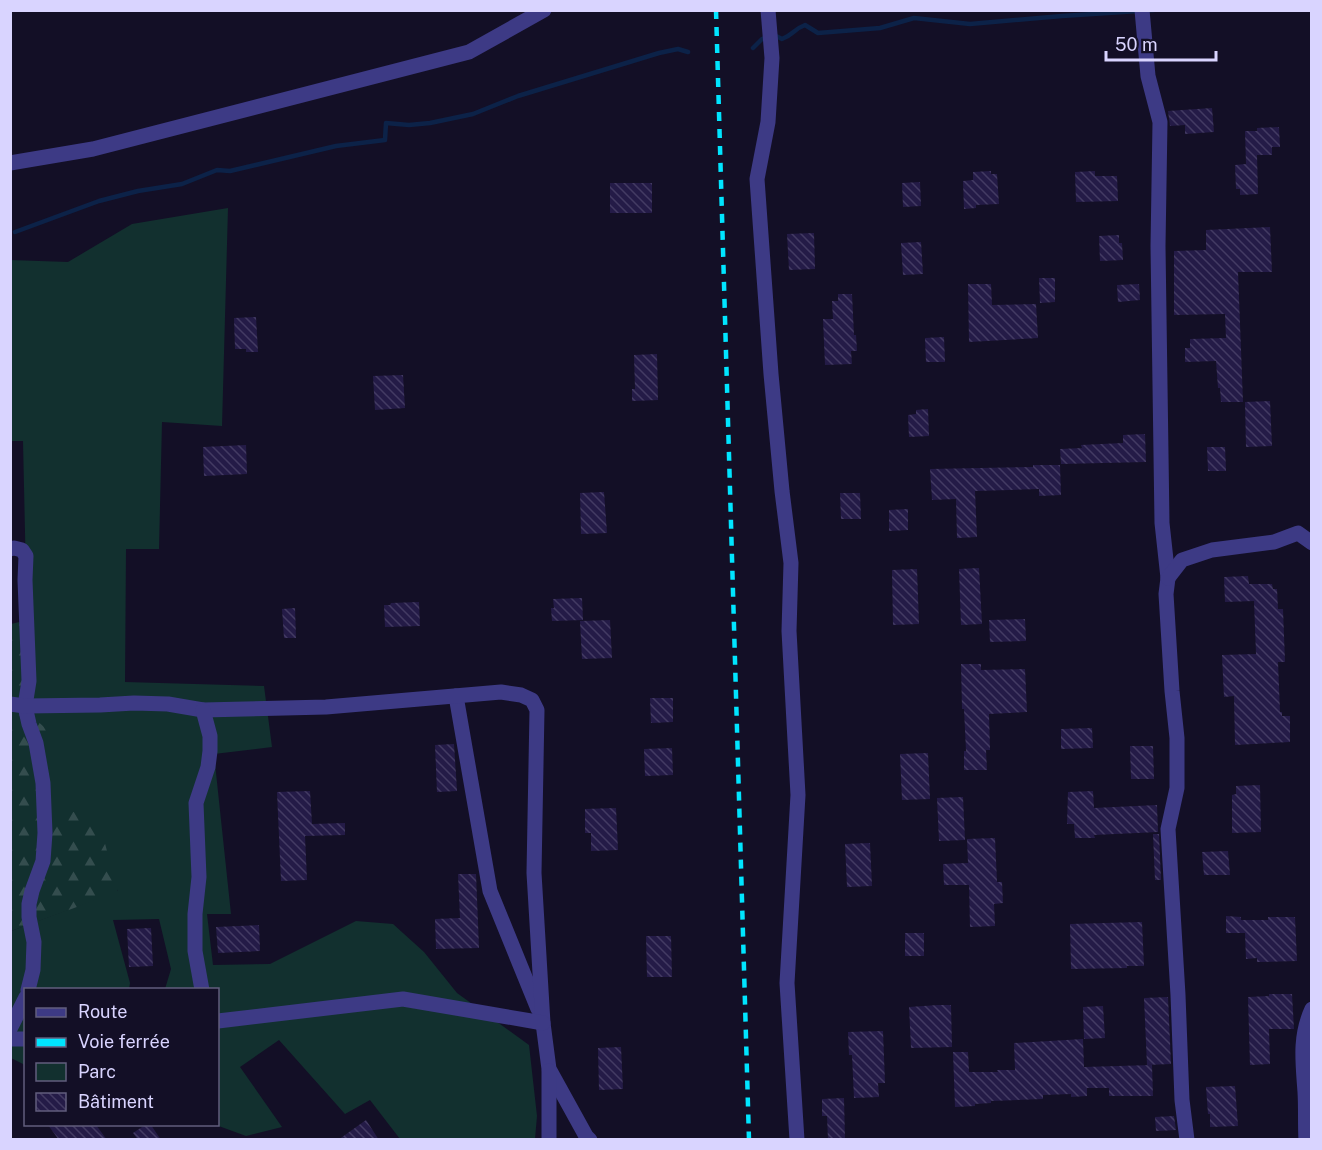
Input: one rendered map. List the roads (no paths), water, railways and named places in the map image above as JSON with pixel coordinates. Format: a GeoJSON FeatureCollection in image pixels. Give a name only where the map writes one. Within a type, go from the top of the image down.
{"type":"FeatureCollection","features":[{"type":"Feature","properties":{"kind":"street"},"geometry":{"type":"LineString","coordinates":[[10,163],[93,149],[469,52],[544,10]]}},
{"type":"Feature","properties":{"kind":"street"},"geometry":{"type":"LineString","coordinates":[[768,10],[772,58],[770,101],[757,179],[771,374],[791,563],[789,631],[798,803],[787,983],[797,1140]]}},
{"type":"Feature","properties":{"kind":"street"},"geometry":{"type":"LineString","coordinates":[[1143,16],[1148,76],[1160,122],[1158,246],[1162,524],[1168,578],[1166,594],[1177,738],[1177,788],[1168,829],[1179,995],[1182,1100],[1187,1140]]}},
{"type":"Feature","properties":{"kind":"street"},"geometry":{"type":"LineString","coordinates":[[1168,578],[1182,560],[1212,550],[1274,542],[1298,533],[1311,543]]}},
{"type":"Feature","properties":{"kind":"street"},"geometry":{"type":"LineString","coordinates":[[10,549],[22,550],[26,556],[29,681],[18,705]]}},
{"type":"Feature","properties":{"kind":"street"},"geometry":{"type":"LineString","coordinates":[[18,705],[134,703],[168,704],[203,710],[326,707],[501,692],[521,695],[532,700],[537,710],[534,873],[543,1023],[549,1069],[549,1140]]}},
{"type":"Feature","properties":{"kind":"street"},"geometry":{"type":"LineString","coordinates":[[456,696],[490,891],[543,1023]]}},
{"type":"Feature","properties":{"kind":"street"},"geometry":{"type":"LineString","coordinates":[[18,705],[29,724],[36,743],[43,783],[45,833],[43,861],[29,904],[34,942],[33,970],[28,988]]}},
{"type":"Feature","properties":{"kind":"street"},"geometry":{"type":"LineString","coordinates":[[202,988],[195,951],[195,914],[199,877],[196,803],[208,766],[210,751],[210,736],[203,710]]}},
{"type":"Feature","properties":{"kind":"street"},"geometry":{"type":"LineString","coordinates":[[219,1021],[403,999],[543,1023]]}},
{"type":"Feature","properties":{"kind":"street"},"geometry":{"type":"LineString","coordinates":[[10,1029],[24,1001]]}},
{"type":"Feature","properties":{"kind":"street"},"geometry":{"type":"LineString","coordinates":[[1306,1140],[1302,1056],[1305,1024],[1311,1009]]}},
{"type":"Feature","properties":{"kind":"street"},"geometry":{"type":"LineString","coordinates":[[549,1069],[590,1140]]}},
{"type":"Feature","properties":{"kind":"waterway"},"geometry":{"type":"LineString","coordinates":[[774,35],[782,39],[805,25],[818,33],[880,28],[914,18],[970,24],[1154,10]]}},
{"type":"Feature","properties":{"kind":"waterway"},"geometry":{"type":"LineString","coordinates":[[753,48],[767,37]]}},
{"type":"Feature","properties":{"kind":"waterway"},"geometry":{"type":"LineString","coordinates":[[15,232],[99,201],[138,191],[182,184],[217,170],[230,171],[336,146],[385,140],[386,123],[409,125],[430,123],[473,114],[518,96],[659,53],[678,49],[688,52]]}},
{"type":"Feature","properties":{"kind":"railway"},"geometry":{"type":"LineString","coordinates":[[716,10],[749,1140]]}}]}
